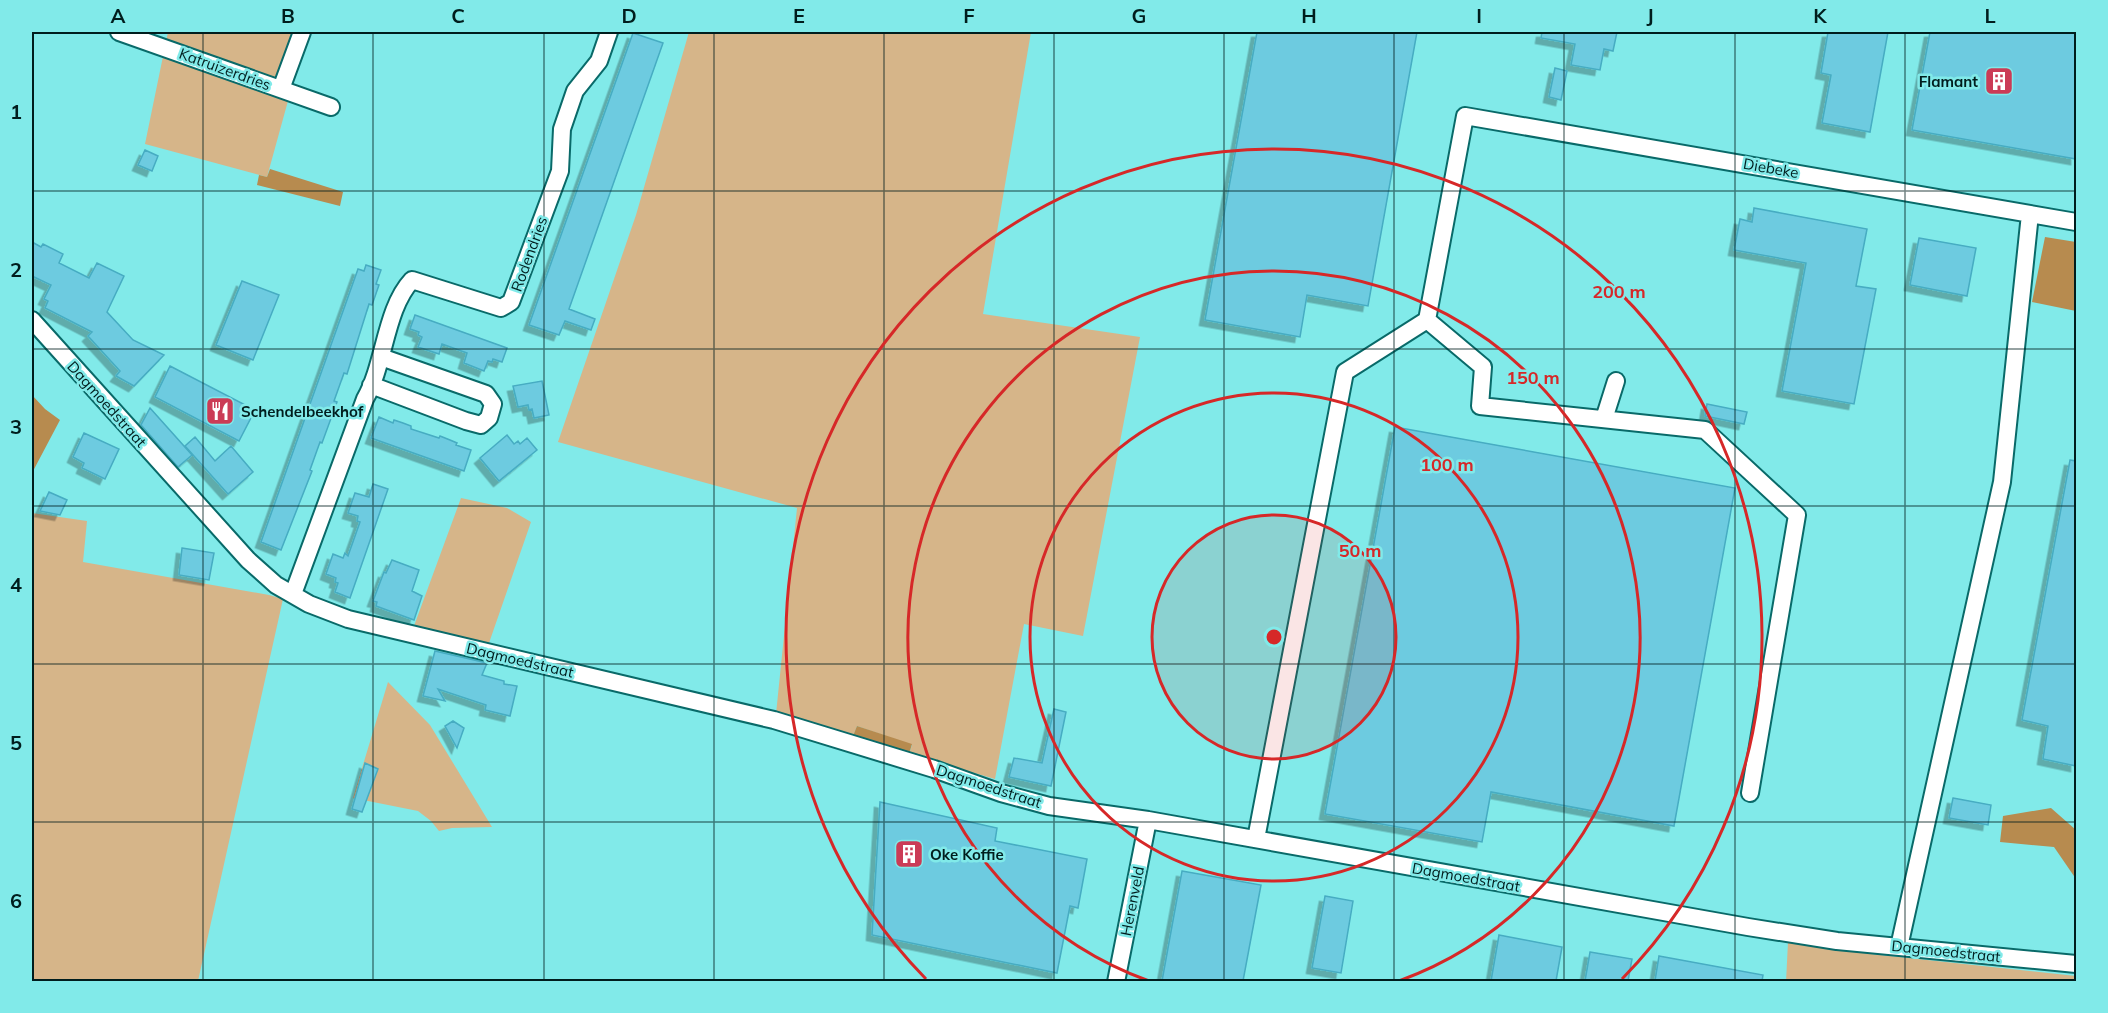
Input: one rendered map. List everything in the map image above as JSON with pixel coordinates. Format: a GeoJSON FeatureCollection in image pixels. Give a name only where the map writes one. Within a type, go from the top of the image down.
{"type":"FeatureCollection","features":[{"type":"Feature","properties":{"kind":"street","name":"Katruizerdries"},"geometry":{"type":"LineString","coordinates":[[119,32],[331,107]]}},
{"type":"Feature","properties":{"kind":"street"},"geometry":{"type":"LineString","coordinates":[[281,89],[302,32]]}},
{"type":"Feature","properties":{"kind":"street","name":"Rodendries"},"geometry":{"type":"LineString","coordinates":[[293,594],[371,385],[404,289],[412,280],[501,308],[512,302],[560,171],[562,129],[572,99],[575,91],[599,61],[609,32]]}},
{"type":"Feature","properties":{"kind":"street","name":"Diebeke"},"geometry":{"type":"LineString","coordinates":[[1426,320],[1465,116],[2076,222]]}},
{"type":"Feature","properties":{"kind":"street"},"geometry":{"type":"LineString","coordinates":[[1899,947],[2002,482],[2030,214]]}},
{"type":"Feature","properties":{"kind":"street","name":"Dagmoedstraat"},"geometry":{"type":"LineString","coordinates":[[32,320],[248,560],[276,585],[309,604],[348,619],[774,720],[934,769],[1001,793],[1049,806],[1148,820],[1748,927],[1899,947],[2076,964]]}},
{"type":"Feature","properties":{"kind":"street"},"geometry":{"type":"LineString","coordinates":[[1256,839],[1345,372],[1426,320],[1483,367],[1480,406],[1705,430],[1797,515],[1750,794]]}},
{"type":"Feature","properties":{"kind":"street"},"geometry":{"type":"LineString","coordinates":[[371,385],[466,421],[481,425],[489,418],[493,404],[486,394],[381,357]]}},
{"type":"Feature","properties":{"kind":"street"},"geometry":{"type":"LineString","coordinates":[[1604,419],[1616,381]]}},
{"type":"Feature","properties":{"kind":"street","name":"Herenveld"},"geometry":{"type":"LineString","coordinates":[[1116,981],[1148,820]]}},
{"type":"Feature","properties":{"kind":"shaded area"},"geometry":{"type":"Polygon","coordinates":[[[168,32],[307,32],[267,177],[145,144],[168,32]]]}},
{"type":"Feature","properties":{"kind":"shaded area"},"geometry":{"type":"Polygon","coordinates":[[[689,32],[1031,32],[983,314],[1140,337],[1083,636],[1024,624],[995,779],[909,754],[912,745],[857,726],[853,736],[776,714],[797,508],[558,442],[636,215],[689,32]]]}},
{"type":"Feature","properties":{"kind":"shaded area"},"geometry":{"type":"Polygon","coordinates":[[[270,169],[343,192],[340,206],[257,185],[259,175],[267,177],[270,169]]]}},
{"type":"Feature","properties":{"kind":"shaded area"},"geometry":{"type":"Polygon","coordinates":[[[2045,237],[2076,242],[2076,311],[2032,302],[2045,237]]]}},
{"type":"Feature","properties":{"kind":"shaded area"},"geometry":{"type":"Polygon","coordinates":[[[32,395],[60,420],[32,473],[32,395]]]}},
{"type":"Feature","properties":{"kind":"shaded area"},"geometry":{"type":"Polygon","coordinates":[[[461,498],[507,508],[531,522],[489,643],[414,626],[461,498]]]}},
{"type":"Feature","properties":{"kind":"shaded area"},"geometry":{"type":"Polygon","coordinates":[[[32,513],[87,521],[83,562],[283,599],[198,981],[32,981],[32,513]]]}},
{"type":"Feature","properties":{"kind":"shaded area"},"geometry":{"type":"Polygon","coordinates":[[[388,682],[430,725],[492,827],[452,828],[439,831],[418,811],[353,798],[388,682]]]}},
{"type":"Feature","properties":{"kind":"shaded area"},"geometry":{"type":"Polygon","coordinates":[[[857,726],[912,744],[909,754],[853,736],[857,726]]]}},
{"type":"Feature","properties":{"kind":"shaded area"},"geometry":{"type":"Polygon","coordinates":[[[2051,808],[2076,830],[2076,879],[2054,847],[2000,842],[2003,816],[2051,808]]]}},
{"type":"Feature","properties":{"kind":"shaded area"},"geometry":{"type":"Polygon","coordinates":[[[1788,942],[1871,954],[2076,976],[2076,982],[1786,982],[1788,942]]]}},
{"type":"Feature","properties":{"kind":"building"},"geometry":{"type":"Polygon","coordinates":[[[1257,32],[1417,32],[1368,306],[1307,295],[1300,337],[1205,320],[1257,32]]]}},
{"type":"Feature","properties":{"kind":"building"},"geometry":{"type":"Polygon","coordinates":[[[1542,32],[1617,32],[1613,51],[1604,49],[1600,70],[1571,65],[1575,44],[1541,38],[1542,32]]]}},
{"type":"Feature","properties":{"kind":"building"},"geometry":{"type":"Polygon","coordinates":[[[1828,32],[1888,32],[1870,132],[1822,123],[1831,75],[1821,73],[1828,32]]]}},
{"type":"Feature","properties":{"kind":"building","name":"Flamant"},"geometry":{"type":"Polygon","coordinates":[[[1930,32],[2076,32],[2076,159],[1912,130],[1930,32]]]}},
{"type":"Feature","properties":{"kind":"building"},"geometry":{"type":"Polygon","coordinates":[[[633,33],[663,43],[569,309],[595,319],[591,330],[565,321],[559,335],[529,325],[633,33]]]}},
{"type":"Feature","properties":{"kind":"building"},"geometry":{"type":"Polygon","coordinates":[[[1555,68],[1567,71],[1561,100],[1549,97],[1555,68]]]}},
{"type":"Feature","properties":{"kind":"building"},"geometry":{"type":"Polygon","coordinates":[[[145,150],[158,156],[152,171],[138,165],[145,150]]]}},
{"type":"Feature","properties":{"kind":"building"},"geometry":{"type":"Polygon","coordinates":[[[1754,208],[1867,229],[1856,286],[1876,289],[1854,404],[1782,391],[1806,263],[1734,250],[1740,219],[1752,222],[1754,208]]]}},
{"type":"Feature","properties":{"kind":"building"},"geometry":{"type":"Polygon","coordinates":[[[1919,238],[1976,248],[1967,296],[1910,285],[1919,238]]]}},
{"type":"Feature","properties":{"kind":"building"},"geometry":{"type":"Polygon","coordinates":[[[32,242],[41,247],[43,244],[63,254],[59,263],[89,278],[97,263],[124,276],[107,312],[133,340],[164,355],[134,386],[116,376],[120,371],[88,336],[92,332],[45,308],[48,301],[44,299],[51,285],[32,276],[32,242]]]}},
{"type":"Feature","properties":{"kind":"building"},"geometry":{"type":"Polygon","coordinates":[[[366,265],[381,270],[376,284],[379,285],[372,305],[369,304],[347,374],[344,373],[334,401],[337,402],[281,550],[261,542],[358,269],[364,271],[366,265]]]}},
{"type":"Feature","properties":{"kind":"building"},"geometry":{"type":"Polygon","coordinates":[[[242,281],[279,295],[253,360],[216,345],[242,281]]]}},
{"type":"Feature","properties":{"kind":"building"},"geometry":{"type":"Polygon","coordinates":[[[415,315],[507,348],[502,362],[493,359],[492,362],[488,361],[484,371],[464,363],[467,353],[442,344],[439,354],[418,347],[422,337],[418,335],[419,332],[410,329],[415,315]]]}},
{"type":"Feature","properties":{"kind":"building","name":"Schendelbeekhof"},"geometry":{"type":"Polygon","coordinates":[[[170,366],[255,410],[239,441],[155,397],[170,366]]]}},
{"type":"Feature","properties":{"kind":"building"},"geometry":{"type":"Polygon","coordinates":[[[542,381],[549,415],[534,418],[532,409],[529,410],[528,405],[518,407],[513,386],[542,381]]]}},
{"type":"Feature","properties":{"kind":"building"},"geometry":{"type":"Polygon","coordinates":[[[1707,404],[1747,412],[1744,424],[1705,416],[1707,404]]]}},
{"type":"Feature","properties":{"kind":"building"},"geometry":{"type":"Polygon","coordinates":[[[150,408],[192,455],[178,467],[141,425],[150,408]]]}},
{"type":"Feature","properties":{"kind":"building"},"geometry":{"type":"Polygon","coordinates":[[[379,417],[393,423],[394,420],[403,423],[411,426],[411,429],[439,438],[440,436],[471,450],[464,471],[371,438],[379,417]]]}},
{"type":"Feature","properties":{"kind":"building"},"geometry":{"type":"Polygon","coordinates":[[[1395,427],[1735,488],[1674,826],[1491,792],[1482,842],[1325,814],[1395,427]]]}},
{"type":"Feature","properties":{"kind":"building"},"geometry":{"type":"Polygon","coordinates":[[[84,433],[119,449],[105,479],[82,468],[84,463],[73,457],[84,433]]]}},
{"type":"Feature","properties":{"kind":"building"},"geometry":{"type":"Polygon","coordinates":[[[507,435],[514,444],[518,441],[520,444],[527,438],[537,450],[499,481],[480,458],[507,435]]]}},
{"type":"Feature","properties":{"kind":"building"},"geometry":{"type":"Polygon","coordinates":[[[195,437],[215,461],[231,446],[253,472],[228,494],[185,446],[195,437]]]}},
{"type":"Feature","properties":{"kind":"building"},"geometry":{"type":"Polygon","coordinates":[[[2070,460],[2076,461],[2076,766],[2043,759],[2048,726],[2022,720],[2070,460]]]}},
{"type":"Feature","properties":{"kind":"building"},"geometry":{"type":"Polygon","coordinates":[[[373,484],[388,489],[350,598],[335,592],[338,583],[335,582],[336,578],[326,574],[333,554],[343,558],[345,553],[348,556],[360,522],[357,521],[358,516],[348,513],[355,493],[369,497],[373,484]]]}},
{"type":"Feature","properties":{"kind":"building"},"geometry":{"type":"Polygon","coordinates":[[[49,492],[67,500],[60,515],[40,511],[49,492]]]}},
{"type":"Feature","properties":{"kind":"building"},"geometry":{"type":"Polygon","coordinates":[[[182,548],[214,553],[209,580],[179,575],[182,548]]]}},
{"type":"Feature","properties":{"kind":"building"},"geometry":{"type":"Polygon","coordinates":[[[392,560],[419,570],[412,591],[422,596],[414,620],[376,606],[377,602],[373,601],[384,572],[386,573],[392,560]]]}},
{"type":"Feature","properties":{"kind":"building"},"geometry":{"type":"Polygon","coordinates":[[[435,651],[487,663],[482,675],[504,681],[504,684],[517,686],[510,716],[485,710],[486,705],[438,689],[445,701],[423,696],[435,651]]]}},
{"type":"Feature","properties":{"kind":"building"},"geometry":{"type":"Polygon","coordinates":[[[1054,709],[1066,712],[1051,786],[1009,777],[1014,758],[1042,763],[1054,709]]]}},
{"type":"Feature","properties":{"kind":"building"},"geometry":{"type":"Polygon","coordinates":[[[453,721],[464,728],[457,748],[445,726],[453,721]]]}},
{"type":"Feature","properties":{"kind":"building"},"geometry":{"type":"Polygon","coordinates":[[[365,763],[378,769],[362,812],[352,809],[365,763]]]}},
{"type":"Feature","properties":{"kind":"building"},"geometry":{"type":"Polygon","coordinates":[[[1953,798],[1991,805],[1988,825],[1949,818],[1953,798]]]}},
{"type":"Feature","properties":{"kind":"building"},"geometry":{"type":"Polygon","coordinates":[[[880,802],[997,828],[995,841],[1087,859],[1078,908],[1070,906],[1057,973],[872,935],[880,802]]]}},
{"type":"Feature","properties":{"kind":"building"},"geometry":{"type":"Polygon","coordinates":[[[1182,871],[1261,885],[1243,981],[1162,981],[1182,871]]]}},
{"type":"Feature","properties":{"kind":"building"},"geometry":{"type":"Polygon","coordinates":[[[1325,896],[1353,901],[1341,973],[1312,968],[1325,896]]]}},
{"type":"Feature","properties":{"kind":"building"},"geometry":{"type":"Polygon","coordinates":[[[1499,935],[1562,947],[1556,981],[1491,981],[1499,935]]]}},
{"type":"Feature","properties":{"kind":"building"},"geometry":{"type":"Polygon","coordinates":[[[1590,952],[1632,959],[1628,981],[1585,981],[1590,952]]]}},
{"type":"Feature","properties":{"kind":"building"},"geometry":{"type":"Polygon","coordinates":[[[1659,956],[1763,975],[1762,981],[1655,981],[1659,956]]]}},
{"type":"Feature","properties":{"kind":"place","name":"Flamant"},"geometry":{"type":"Point","coordinates":[1999,81]}},
{"type":"Feature","properties":{"kind":"place","name":"Schendelbeekhof"},"geometry":{"type":"Point","coordinates":[220,411]}},
{"type":"Feature","properties":{"kind":"place","name":"Oke Koffie"},"geometry":{"type":"Point","coordinates":[909,854]}}]}
